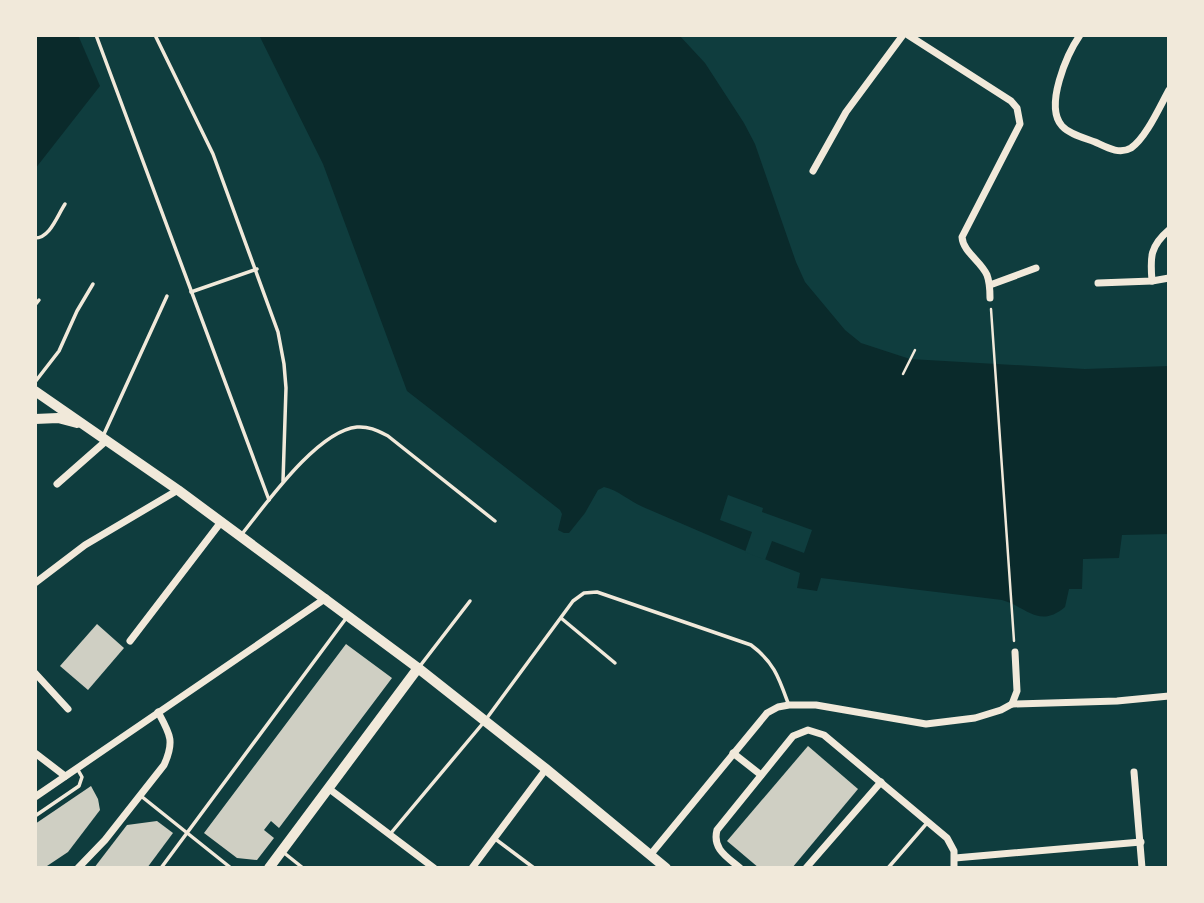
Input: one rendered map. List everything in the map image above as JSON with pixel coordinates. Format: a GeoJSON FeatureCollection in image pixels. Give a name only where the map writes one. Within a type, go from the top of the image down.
{"type":"FeatureCollection","features":[{"type":"Feature","properties":{"kind":"main road"},"geometry":{"type":"LineString","coordinates":[[35,391],[105,438],[326,598],[546,769],[666,868]]}},
{"type":"Feature","properties":{"kind":"main road"},"geometry":{"type":"LineString","coordinates":[[35,419],[58,418],[89,427]]}},
{"type":"Feature","properties":{"kind":"main road"},"geometry":{"type":"LineString","coordinates":[[270,868],[418,668]]}},
{"type":"Feature","properties":{"kind":"street"},"geometry":{"type":"LineString","coordinates":[[813,171],[846,113],[903,35]]}},
{"type":"Feature","properties":{"kind":"street"},"geometry":{"type":"LineString","coordinates":[[908,35],[1011,101],[1020,117],[1020,124],[962,237],[964,246],[986,273],[990,298]]}},
{"type":"Feature","properties":{"kind":"street"},"geometry":{"type":"LineString","coordinates":[[1080,35],[1061,73],[1056,97],[1055,114],[1066,129],[1113,150],[1126,150],[1141,139],[1169,90]]}},
{"type":"Feature","properties":{"kind":"street"},"geometry":{"type":"LineString","coordinates":[[1152,281],[1150,263],[1154,246],[1169,230]]}},
{"type":"Feature","properties":{"kind":"street"},"geometry":{"type":"LineString","coordinates":[[990,285],[1036,268]]}},
{"type":"Feature","properties":{"kind":"street"},"geometry":{"type":"LineString","coordinates":[[1098,283],[1169,278]]}},
{"type":"Feature","properties":{"kind":"street"},"geometry":{"type":"LineString","coordinates":[[57,484],[105,438]]}},
{"type":"Feature","properties":{"kind":"street"},"geometry":{"type":"LineString","coordinates":[[35,583],[85,545],[178,490]]}},
{"type":"Feature","properties":{"kind":"street"},"geometry":{"type":"LineString","coordinates":[[130,642],[221,522]]}},
{"type":"Feature","properties":{"kind":"street"},"geometry":{"type":"LineString","coordinates":[[35,797],[326,598]]}},
{"type":"Feature","properties":{"kind":"street"},"geometry":{"type":"LineString","coordinates":[[1012,704],[1017,691],[1015,653]]}},
{"type":"Feature","properties":{"kind":"street"},"geometry":{"type":"LineString","coordinates":[[35,673],[68,709]]}},
{"type":"Feature","properties":{"kind":"street"},"geometry":{"type":"LineString","coordinates":[[651,854],[767,713],[778,707],[816,705],[926,724],[975,718],[1012,704],[1117,701],[1169,696]]}},
{"type":"Feature","properties":{"kind":"street"},"geometry":{"type":"LineString","coordinates":[[78,868],[141,796],[164,765],[168,756],[170,734],[158,712]]}},
{"type":"Feature","properties":{"kind":"street"},"geometry":{"type":"LineString","coordinates":[[740,868],[719,851],[715,838],[718,830],[793,736],[808,730],[824,735],[947,838],[955,858],[954,868]]}},
{"type":"Feature","properties":{"kind":"street"},"geometry":{"type":"LineString","coordinates":[[35,753],[65,776]]}},
{"type":"Feature","properties":{"kind":"street"},"geometry":{"type":"LineString","coordinates":[[733,753],[761,775]]}},
{"type":"Feature","properties":{"kind":"street"},"geometry":{"type":"LineString","coordinates":[[472,868],[546,769]]}},
{"type":"Feature","properties":{"kind":"street"},"geometry":{"type":"LineString","coordinates":[[1134,772],[1142,868]]}},
{"type":"Feature","properties":{"kind":"street"},"geometry":{"type":"LineString","coordinates":[[806,868],[881,782]]}},
{"type":"Feature","properties":{"kind":"street"},"geometry":{"type":"LineString","coordinates":[[328,788],[434,868]]}},
{"type":"Feature","properties":{"kind":"street"},"geometry":{"type":"LineString","coordinates":[[955,858],[1141,842]]}},
{"type":"Feature","properties":{"kind":"lane"},"geometry":{"type":"LineString","coordinates":[[96,35],[268,500]]}},
{"type":"Feature","properties":{"kind":"lane"},"geometry":{"type":"LineString","coordinates":[[155,35],[213,154],[278,332],[286,388],[283,481]]}},
{"type":"Feature","properties":{"kind":"lane"},"geometry":{"type":"LineString","coordinates":[[35,238],[47,234],[65,204]]}},
{"type":"Feature","properties":{"kind":"lane"},"geometry":{"type":"LineString","coordinates":[[191,292],[257,269]]}},
{"type":"Feature","properties":{"kind":"lane"},"geometry":{"type":"LineString","coordinates":[[35,382],[59,351],[93,284]]}},
{"type":"Feature","properties":{"kind":"lane"},"geometry":{"type":"LineString","coordinates":[[105,438],[167,296]]}},
{"type":"Feature","properties":{"kind":"lane"},"geometry":{"type":"LineString","coordinates":[[35,305],[39,300]]}},
{"type":"Feature","properties":{"kind":"lane"},"geometry":{"type":"LineString","coordinates":[[240,537],[283,481],[334,436],[347,429],[370,427],[388,436],[495,521]]}},
{"type":"Feature","properties":{"kind":"lane"},"geometry":{"type":"LineString","coordinates":[[390,833],[484,722],[578,596],[584,593],[597,592],[751,645],[766,655],[779,678],[789,705]]}},
{"type":"Feature","properties":{"kind":"lane"},"geometry":{"type":"LineString","coordinates":[[418,668],[470,601]]}},
{"type":"Feature","properties":{"kind":"lane"},"geometry":{"type":"LineString","coordinates":[[160,868],[348,616]]}},
{"type":"Feature","properties":{"kind":"lane"},"geometry":{"type":"LineString","coordinates":[[561,618],[615,663]]}},
{"type":"Feature","properties":{"kind":"lane"},"geometry":{"type":"LineString","coordinates":[[35,816],[79,786],[82,777],[78,768]]}},
{"type":"Feature","properties":{"kind":"lane"},"geometry":{"type":"LineString","coordinates":[[141,796],[230,868]]}},
{"type":"Feature","properties":{"kind":"lane"},"geometry":{"type":"LineString","coordinates":[[888,868],[928,822]]}},
{"type":"Feature","properties":{"kind":"lane"},"geometry":{"type":"LineString","coordinates":[[494,838],[534,868]]}},
{"type":"Feature","properties":{"kind":"lane"},"geometry":{"type":"LineString","coordinates":[[282,851],[303,868]]}},
{"type":"Feature","properties":{"kind":"path"},"geometry":{"type":"LineString","coordinates":[[990,298],[1015,653]]}},
{"type":"Feature","properties":{"kind":"path"},"geometry":{"type":"LineString","coordinates":[[903,373],[915,350]]}},
{"type":"Feature","properties":{"kind":"water"},"geometry":{"type":"Polygon","coordinates":[[[35,35],[78,35],[100,86],[35,169],[35,35]]]}},
{"type":"Feature","properties":{"kind":"water"},"geometry":{"type":"Polygon","coordinates":[[[259,35],[679,35],[705,63],[755,144],[805,282],[845,330],[861,343],[910,359],[1085,369],[1169,366],[1169,534],[1122,535],[1119,558],[1083,559],[1082,589],[1069,589],[1065,607],[1048,616],[1040,616],[1002,600],[821,578],[817,591],[797,588],[800,573],[643,507],[604,487],[598,490],[569,533],[558,530],[562,514],[560,510],[407,391],[323,164],[259,35]]]}},
{"type":"Feature","properties":{"kind":"pier"},"geometry":{"type":"Polygon","coordinates":[[[728,495],[763,508],[762,512],[812,530],[804,553],[772,541],[765,560],[745,552],[752,532],[720,520],[728,495]]]}},
{"type":"Feature","properties":{"kind":"building"},"geometry":{"type":"Polygon","coordinates":[[[97,624],[124,648],[88,690],[60,666],[97,624]]]}},
{"type":"Feature","properties":{"kind":"building"},"geometry":{"type":"Polygon","coordinates":[[[346,644],[392,678],[279,828],[271,821],[264,830],[274,838],[257,860],[237,858],[204,833],[346,644]]]}},
{"type":"Feature","properties":{"kind":"building"},"geometry":{"type":"Polygon","coordinates":[[[808,746],[858,789],[792,868],[759,868],[727,841],[808,746]]]}},
{"type":"Feature","properties":{"kind":"building"},"geometry":{"type":"Polygon","coordinates":[[[91,786],[100,810],[68,852],[44,868],[35,868],[35,824],[91,786]]]}},
{"type":"Feature","properties":{"kind":"building"},"geometry":{"type":"Polygon","coordinates":[[[157,821],[173,833],[147,868],[94,868],[127,825],[157,821]]]}}]}
